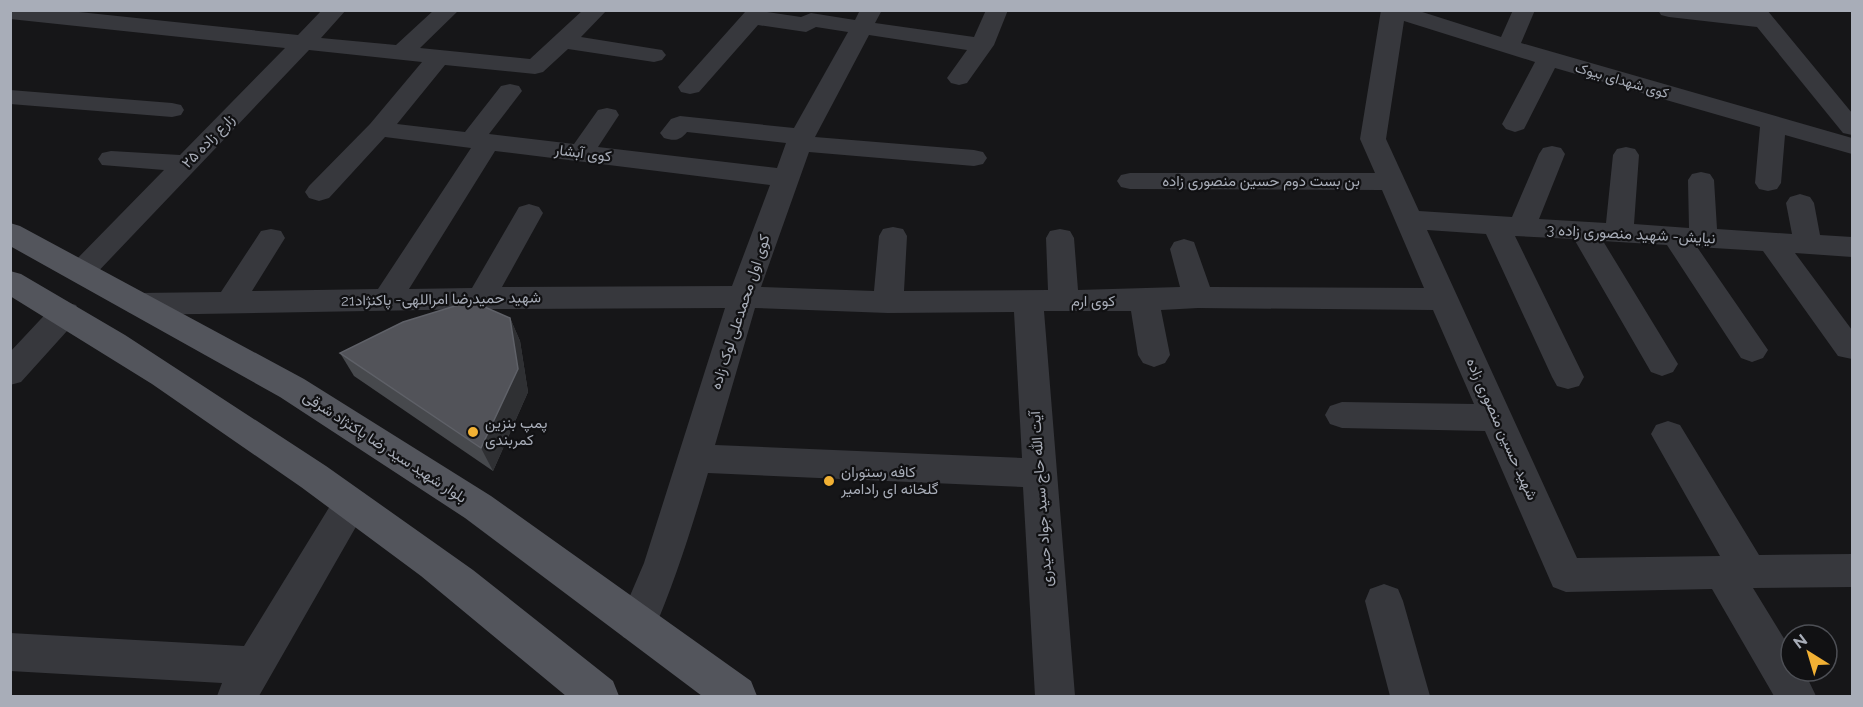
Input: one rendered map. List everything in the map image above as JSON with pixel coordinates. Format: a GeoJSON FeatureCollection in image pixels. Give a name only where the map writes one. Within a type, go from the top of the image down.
{"type":"FeatureCollection","features":[{"type":"Feature","properties":{"kind":"main road","name":"بلوار شهید سید رضا پاکنژاد شرقی"},"geometry":{"type":"LineString","coordinates":[[10,233],[292,388],[443,484],[736,696]]}},
{"type":"Feature","properties":{"kind":"main road"},"geometry":{"type":"LineString","coordinates":[[10,282],[65,312],[243,428],[351,504],[412,547],[598,696]]}},
{"type":"Feature","properties":{"kind":"street"},"geometry":{"type":"LineString","coordinates":[[144,26],[165,10]]}},
{"type":"Feature","properties":{"kind":"street","name":"زارع زاده ۲۵"},"geometry":{"type":"LineString","coordinates":[[81,272],[334,10]]}},
{"type":"Feature","properties":{"kind":"street"},"geometry":{"type":"LineString","coordinates":[[401,53],[448,10]]}},
{"type":"Feature","properties":{"kind":"street"},"geometry":{"type":"LineString","coordinates":[[10,12],[535,67],[596,10]]}},
{"type":"Feature","properties":{"kind":"street"},"geometry":{"type":"LineString","coordinates":[[959,78],[982,45],[997,10]]}},
{"type":"Feature","properties":{"kind":"street"},"geometry":{"type":"LineString","coordinates":[[1509,47],[1524,10]]}},
{"type":"Feature","properties":{"kind":"street"},"geometry":{"type":"LineString","coordinates":[[1669,10],[1759,16],[1852,128]]}},
{"type":"Feature","properties":{"kind":"street","name":"کوی شهدای بیوک"},"geometry":{"type":"LineString","coordinates":[[1393,11],[1548,59],[1852,146]]}},
{"type":"Feature","properties":{"kind":"street","name":"شهید حسین منصوری زاده"},"geometry":{"type":"LineString","coordinates":[[1393,11],[1373,139],[1566,576],[1852,570]]}},
{"type":"Feature","properties":{"kind":"street"},"geometry":{"type":"LineString","coordinates":[[690,87],[755,14],[806,25],[811,20],[866,18],[982,45]]}},
{"type":"Feature","properties":{"kind":"street","name":"کوی اول محمدعلی لوک زاده"},"geometry":{"type":"LineString","coordinates":[[638,624],[663,563],[743,297],[800,140],[866,18]]}},
{"type":"Feature","properties":{"kind":"street"},"geometry":{"type":"LineString","coordinates":[[563,41],[654,55]]}},
{"type":"Feature","properties":{"kind":"street"},"geometry":{"type":"LineString","coordinates":[[319,192],[379,129],[439,57]]}},
{"type":"Feature","properties":{"kind":"street"},"geometry":{"type":"LineString","coordinates":[[1515,124],[1548,59]]}},
{"type":"Feature","properties":{"kind":"street"},"geometry":{"type":"LineString","coordinates":[[386,300],[510,91]]}},
{"type":"Feature","properties":{"kind":"street"},"geometry":{"type":"LineString","coordinates":[[10,97],[172,110]]}},
{"type":"Feature","properties":{"kind":"street"},"geometry":{"type":"LineString","coordinates":[[581,153],[607,115]]}},
{"type":"Feature","properties":{"kind":"street"},"geometry":{"type":"LineString","coordinates":[[1768,183],[1773,123]]}},
{"type":"Feature","properties":{"kind":"street"},"geometry":{"type":"LineString","coordinates":[[674,133],[680,124],[800,140],[974,158]]}},
{"type":"Feature","properties":{"kind":"street","name":"کوی آبشار"},"geometry":{"type":"LineString","coordinates":[[379,129],[786,178]]}},
{"type":"Feature","properties":{"kind":"street"},"geometry":{"type":"LineString","coordinates":[[1552,154],[1509,226],[1568,377]]}},
{"type":"Feature","properties":{"kind":"street"},"geometry":{"type":"LineString","coordinates":[[1619,233],[1626,155]]}},
{"type":"Feature","properties":{"kind":"street"},"geometry":{"type":"LineString","coordinates":[[111,159],[186,163]]}},
{"type":"Feature","properties":{"kind":"street"},"geometry":{"type":"LineString","coordinates":[[1701,180],[1689,237],[1752,350]]}},
{"type":"Feature","properties":{"kind":"street","name":"بن بست دوم حسین منصوری زاده"},"geometry":{"type":"LineString","coordinates":[[1130,181],[1392,182]]}},
{"type":"Feature","properties":{"kind":"street"},"geometry":{"type":"LineString","coordinates":[[1800,202],[1808,244]]}},
{"type":"Feature","properties":{"kind":"street"},"geometry":{"type":"LineString","coordinates":[[482,298],[529,213]]}},
{"type":"Feature","properties":{"kind":"street","name":"نیایش- شهید منصوری زاده 3"},"geometry":{"type":"LineString","coordinates":[[1409,220],[1852,247]]}},
{"type":"Feature","properties":{"kind":"street"},"geometry":{"type":"LineString","coordinates":[[1583,231],[1662,364]]}},
{"type":"Feature","properties":{"kind":"street"},"geometry":{"type":"LineString","coordinates":[[888,302],[893,236]]}},
{"type":"Feature","properties":{"kind":"street"},"geometry":{"type":"LineString","coordinates":[[230,302],[271,238]]}},
{"type":"Feature","properties":{"kind":"street"},"geometry":{"type":"LineString","coordinates":[[1060,238],[1064,301]]}},
{"type":"Feature","properties":{"kind":"street"},"geometry":{"type":"LineString","coordinates":[[1771,242],[1849,348]]}},
{"type":"Feature","properties":{"kind":"street"},"geometry":{"type":"LineString","coordinates":[[1184,249],[1198,297]]}},
{"type":"Feature","properties":{"kind":"street","name":"شهید حمیدرضا امراللهی- پاکنژاد21"},"geometry":{"type":"LineString","coordinates":[[140,304],[482,298],[743,297]]}},
{"type":"Feature","properties":{"kind":"street","name":"کوی ارم"},"geometry":{"type":"LineString","coordinates":[[743,297],[888,302],[1144,300],[1198,297],[1444,299]]}},
{"type":"Feature","properties":{"kind":"street"},"geometry":{"type":"LineString","coordinates":[[1144,300],[1154,356]]}},
{"type":"Feature","properties":{"kind":"street","name":"آیت الله حاج سید جواد حیدری"},"geometry":{"type":"LineString","coordinates":[[1028,301],[1055,696]]}},
{"type":"Feature","properties":{"kind":"street"},"geometry":{"type":"LineString","coordinates":[[10,373],[65,312]]}},
{"type":"Feature","properties":{"kind":"street"},"geometry":{"type":"LineString","coordinates":[[1342,415],[1498,418]]}},
{"type":"Feature","properties":{"kind":"street"},"geometry":{"type":"LineString","coordinates":[[1668,434],[1796,696]]}},
{"type":"Feature","properties":{"kind":"street"},"geometry":{"type":"LineString","coordinates":[[693,458],[1039,473]]}},
{"type":"Feature","properties":{"kind":"street"},"geometry":{"type":"LineString","coordinates":[[10,652],[246,681],[351,504]]}},
{"type":"Feature","properties":{"kind":"street"},"geometry":{"type":"LineString","coordinates":[[1384,601],[1410,696]]}},
{"type":"Feature","properties":{"kind":"building","name":"پمپ بنزین کمربندی"},"geometry":{"type":"Polygon","coordinates":[[[471,301],[510,318],[518,369],[481,448],[340,353],[403,322],[471,301]]]}},
{"type":"Feature","properties":{"kind":"place","name":"پمپ بنزین کمربندی"},"geometry":{"type":"Point","coordinates":[473,432]}},
{"type":"Feature","properties":{"kind":"place","name":"کافه رستوران گلخانه ای رادامیر"},"geometry":{"type":"Point","coordinates":[829,481]}}]}
